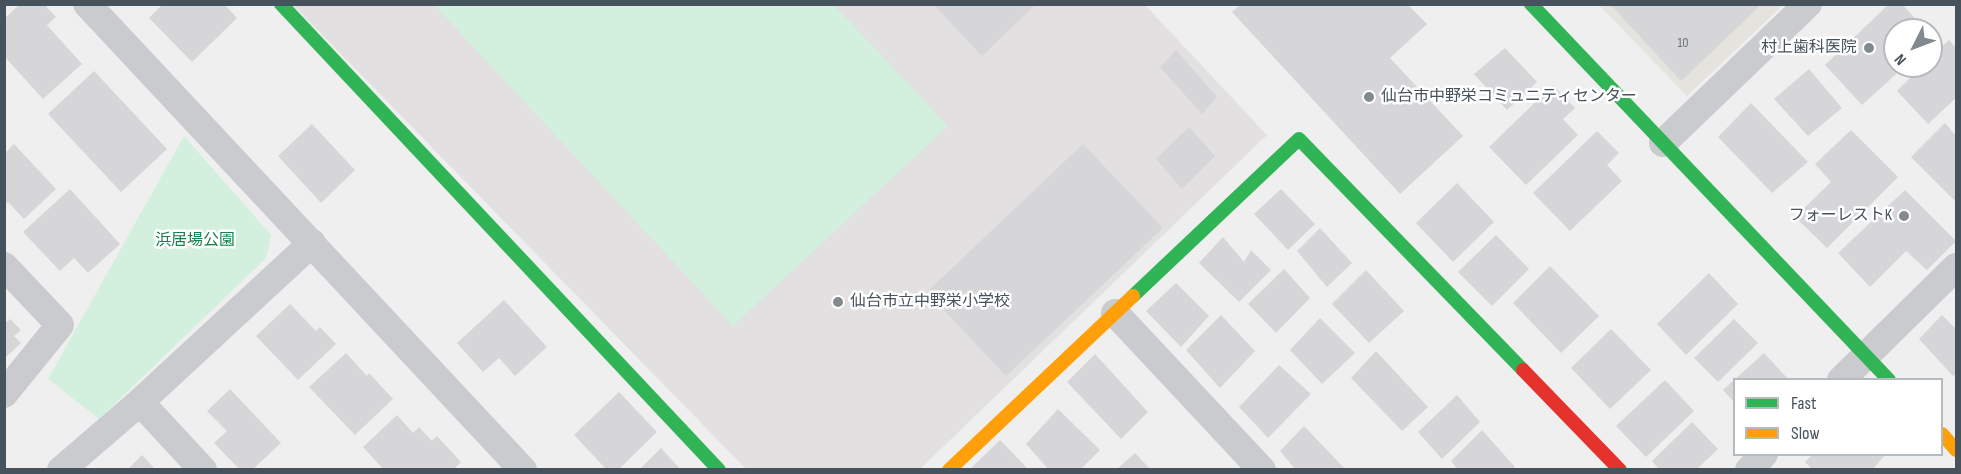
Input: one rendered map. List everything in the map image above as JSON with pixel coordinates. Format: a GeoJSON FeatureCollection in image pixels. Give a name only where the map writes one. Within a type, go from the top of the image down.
{"type":"FeatureCollection","features":[{"type":"Feature","properties":{"kind":"street"},"geometry":{"type":"LineString","coordinates":[[87,4],[523,470]]}},
{"type":"Feature","properties":{"kind":"street"},"geometry":{"type":"LineString","coordinates":[[281,4],[719,470]]}},
{"type":"Feature","properties":{"kind":"street"},"geometry":{"type":"LineString","coordinates":[[1531,4],[1887,378]]}},
{"type":"Feature","properties":{"kind":"street"},"geometry":{"type":"LineString","coordinates":[[1663,143],[1808,4]]}},
{"type":"Feature","properties":{"kind":"street"},"geometry":{"type":"LineString","coordinates":[[949,470],[1299,139],[1620,470]]}},
{"type":"Feature","properties":{"kind":"street"},"geometry":{"type":"LineString","coordinates":[[61,470],[140,402],[312,243]]}},
{"type":"Feature","properties":{"kind":"street"},"geometry":{"type":"LineString","coordinates":[[4,266],[60,326],[4,394]]}},
{"type":"Feature","properties":{"kind":"street"},"geometry":{"type":"LineString","coordinates":[[1843,378],[1956,267]]}},
{"type":"Feature","properties":{"kind":"street"},"geometry":{"type":"LineString","coordinates":[[1114,313],[1262,470]]}},
{"type":"Feature","properties":{"kind":"street"},"geometry":{"type":"LineString","coordinates":[[140,402],[203,470]]}},
{"type":"Feature","properties":{"kind":"street"},"geometry":{"type":"LineString","coordinates":[[1943,436],[1956,450]]}},
{"type":"Feature","properties":{"kind":"street"},"geometry":{"type":"LineString","coordinates":[[1749,470],[1762,456]]}},
{"type":"Feature","properties":{"kind":"shaded area","name":"仙台市立中野栄小学校"},"geometry":{"type":"Polygon","coordinates":[[[293,5],[1145,5],[1267,135],[920,469],[746,469],[293,5]]]}},
{"type":"Feature","properties":{"kind":"shaded area"},"geometry":{"type":"Polygon","coordinates":[[[1599,5],[1783,5],[1687,96],[1599,5]]]}},
{"type":"Feature","properties":{"kind":"green space"},"geometry":{"type":"Polygon","coordinates":[[[434,5],[834,5],[948,126],[733,326],[434,5]]]}},
{"type":"Feature","properties":{"kind":"green space","name":"浜居場公園"},"geometry":{"type":"Polygon","coordinates":[[[184,136],[271,235],[266,258],[99,419],[48,379],[184,136]]]}},
{"type":"Feature","properties":{"kind":"building"},"geometry":{"type":"Polygon","coordinates":[[[20,4],[44,4],[56,17],[47,25],[82,64],[43,99],[4,56],[4,19],[20,4]]]}},
{"type":"Feature","properties":{"kind":"building"},"geometry":{"type":"Polygon","coordinates":[[[163,4],[224,4],[237,18],[192,62],[149,18],[163,4]]]}},
{"type":"Feature","properties":{"kind":"building"},"geometry":{"type":"Polygon","coordinates":[[[933,4],[1036,4],[982,56],[933,4]]]}},
{"type":"Feature","properties":{"kind":"building"},"geometry":{"type":"Polygon","coordinates":[[[1610,4],[1762,4],[1681,81],[1610,4]]]}},
{"type":"Feature","properties":{"kind":"building","name":"村上歯科医院"},"geometry":{"type":"Polygon","coordinates":[[[1889,4],[1902,4],[1914,18],[1883,18],[1883,78],[1892,78],[1862,105],[1825,65],[1889,4]]]}},
{"type":"Feature","properties":{"kind":"building","name":"仙台市中野栄コミュニティセンター"},"geometry":{"type":"Polygon","coordinates":[[[1240,5],[1408,5],[1427,24],[1390,58],[1463,136],[1400,194],[1232,12],[1240,5]]]}},
{"type":"Feature","properties":{"kind":"building"},"geometry":{"type":"Polygon","coordinates":[[[1949,40],[1956,48],[1956,98],[1928,124],[1897,91],[1910,78],[1943,78],[1943,46],[1949,40]]]}},
{"type":"Feature","properties":{"kind":"building"},"geometry":{"type":"Polygon","coordinates":[[[1505,48],[1537,82],[1507,110],[1474,74],[1505,48]]]}},
{"type":"Feature","properties":{"kind":"building"},"geometry":{"type":"Polygon","coordinates":[[[1176,50],[1217,97],[1202,114],[1160,67],[1176,50]]]}},
{"type":"Feature","properties":{"kind":"building"},"geometry":{"type":"Polygon","coordinates":[[[1809,69],[1842,108],[1808,136],[1774,99],[1809,69]]]}},
{"type":"Feature","properties":{"kind":"building"},"geometry":{"type":"Polygon","coordinates":[[[94,71],[167,149],[121,192],[48,114],[94,71]]]}},
{"type":"Feature","properties":{"kind":"building"},"geometry":{"type":"Polygon","coordinates":[[[1553,85],[1575,108],[1563,119],[1578,135],[1526,185],[1489,147],[1553,85]]]}},
{"type":"Feature","properties":{"kind":"building"},"geometry":{"type":"Polygon","coordinates":[[[1751,103],[1808,162],[1772,193],[1718,137],[1751,103]]]}},
{"type":"Feature","properties":{"kind":"building"},"geometry":{"type":"Polygon","coordinates":[[[1945,123],[1956,136],[1956,202],[1911,157],[1945,123]]]}},
{"type":"Feature","properties":{"kind":"building"},"geometry":{"type":"Polygon","coordinates":[[[312,124],[355,170],[321,203],[278,156],[312,124]]]}},
{"type":"Feature","properties":{"kind":"building"},"geometry":{"type":"Polygon","coordinates":[[[1189,127],[1215,156],[1182,189],[1156,159],[1189,127]]]}},
{"type":"Feature","properties":{"kind":"building"},"geometry":{"type":"Polygon","coordinates":[[[1851,130],[1898,177],[1827,248],[1795,217],[1831,182],[1815,164],[1851,130]]]}},
{"type":"Feature","properties":{"kind":"building"},"geometry":{"type":"Polygon","coordinates":[[[1597,131],[1619,153],[1607,165],[1622,181],[1570,231],[1533,193],[1597,131]]]}},
{"type":"Feature","properties":{"kind":"building"},"geometry":{"type":"Polygon","coordinates":[[[14,144],[56,189],[24,219],[8,202],[4,205],[4,154],[14,144]]]}},
{"type":"Feature","properties":{"kind":"building"},"geometry":{"type":"Polygon","coordinates":[[[1083,144],[1163,228],[1006,376],[927,292],[1083,144]]]}},
{"type":"Feature","properties":{"kind":"building"},"geometry":{"type":"Polygon","coordinates":[[[1457,183],[1494,222],[1453,262],[1416,223],[1457,183]]]}},
{"type":"Feature","properties":{"kind":"building"},"geometry":{"type":"Polygon","coordinates":[[[70,189],[120,244],[88,273],[74,258],[60,271],[23,232],[70,189]]]}},
{"type":"Feature","properties":{"kind":"building"},"geometry":{"type":"Polygon","coordinates":[[[1281,189],[1315,224],[1288,250],[1254,214],[1281,189]]]}},
{"type":"Feature","properties":{"kind":"building","name":"フォーレストK"},"geometry":{"type":"Polygon","coordinates":[[[1905,190],[1956,241],[1927,270],[1906,251],[1870,287],[1838,253],[1905,190]]]}},
{"type":"Feature","properties":{"kind":"building"},"geometry":{"type":"Polygon","coordinates":[[[1320,228],[1352,263],[1327,287],[1297,251],[1320,228]]]}},
{"type":"Feature","properties":{"kind":"building"},"geometry":{"type":"Polygon","coordinates":[[[1496,235],[1529,269],[1492,306],[1458,272],[1496,235]]]}},
{"type":"Feature","properties":{"kind":"building"},"geometry":{"type":"Polygon","coordinates":[[[1223,237],[1244,262],[1251,250],[1271,270],[1239,302],[1199,263],[1223,237]]]}},
{"type":"Feature","properties":{"kind":"building"},"geometry":{"type":"Polygon","coordinates":[[[1550,266],[1599,316],[1561,353],[1513,303],[1550,266]]]}},
{"type":"Feature","properties":{"kind":"building"},"geometry":{"type":"Polygon","coordinates":[[[1284,269],[1310,298],[1276,333],[1248,304],[1284,269]]]}},
{"type":"Feature","properties":{"kind":"building"},"geometry":{"type":"Polygon","coordinates":[[[1366,270],[1404,311],[1369,343],[1332,304],[1366,270]]]}},
{"type":"Feature","properties":{"kind":"building"},"geometry":{"type":"Polygon","coordinates":[[[1709,273],[1738,304],[1686,355],[1657,324],[1709,273]]]}},
{"type":"Feature","properties":{"kind":"building"},"geometry":{"type":"Polygon","coordinates":[[[1176,283],[1209,316],[1181,347],[1146,311],[1176,283]]]}},
{"type":"Feature","properties":{"kind":"building"},"geometry":{"type":"Polygon","coordinates":[[[504,300],[547,347],[515,376],[499,358],[483,372],[457,343],[504,300]]]}},
{"type":"Feature","properties":{"kind":"building"},"geometry":{"type":"Polygon","coordinates":[[[290,304],[316,331],[320,327],[336,344],[298,380],[256,336],[290,304]]]}},
{"type":"Feature","properties":{"kind":"building"},"geometry":{"type":"Polygon","coordinates":[[[1221,315],[1255,351],[1220,388],[1186,350],[1221,315]]]}},
{"type":"Feature","properties":{"kind":"building"},"geometry":{"type":"Polygon","coordinates":[[[1942,315],[1956,329],[1956,373],[1953,376],[1919,339],[1942,315]]]}},
{"type":"Feature","properties":{"kind":"building"},"geometry":{"type":"Polygon","coordinates":[[[1320,318],[1355,353],[1322,384],[1290,350],[1320,318]]]}},
{"type":"Feature","properties":{"kind":"building"},"geometry":{"type":"Polygon","coordinates":[[[10,319],[21,330],[14,336],[21,343],[4,359],[4,324],[10,319]]]}},
{"type":"Feature","properties":{"kind":"building"},"geometry":{"type":"Polygon","coordinates":[[[1734,319],[1758,343],[1718,382],[1694,358],[1734,319]]]}},
{"type":"Feature","properties":{"kind":"building"},"geometry":{"type":"Polygon","coordinates":[[[1611,329],[1651,370],[1610,409],[1571,368],[1611,329]]]}},
{"type":"Feature","properties":{"kind":"building"},"geometry":{"type":"Polygon","coordinates":[[[1376,351],[1428,407],[1402,431],[1351,378],[1376,351]]]}},
{"type":"Feature","properties":{"kind":"building"},"geometry":{"type":"Polygon","coordinates":[[[346,353],[393,399],[355,435],[309,387],[346,353]]]}},
{"type":"Feature","properties":{"kind":"building"},"geometry":{"type":"Polygon","coordinates":[[[1764,353],[1787,378],[1736,378],[1764,353]]]}},
{"type":"Feature","properties":{"kind":"building"},"geometry":{"type":"Polygon","coordinates":[[[1095,354],[1148,412],[1121,439],[1067,382],[1095,354]]]}},
{"type":"Feature","properties":{"kind":"building"},"geometry":{"type":"Polygon","coordinates":[[[1279,365],[1311,394],[1268,438],[1239,407],[1279,365]]]}},
{"type":"Feature","properties":{"kind":"building"},"geometry":{"type":"Polygon","coordinates":[[[1665,380],[1694,411],[1646,457],[1616,426],[1665,380]]]}},
{"type":"Feature","properties":{"kind":"building"},"geometry":{"type":"Polygon","coordinates":[[[1733,381],[1733,401],[1723,390],[1733,381]]]}},
{"type":"Feature","properties":{"kind":"building"},"geometry":{"type":"Polygon","coordinates":[[[230,389],[281,443],[252,470],[240,470],[214,443],[227,431],[207,411],[230,389]]]}},
{"type":"Feature","properties":{"kind":"building"},"geometry":{"type":"Polygon","coordinates":[[[619,392],[657,432],[618,470],[607,470],[574,435],[619,392]]]}},
{"type":"Feature","properties":{"kind":"building"},"geometry":{"type":"Polygon","coordinates":[[[1457,395],[1480,422],[1442,459],[1418,432],[1457,395]]]}},
{"type":"Feature","properties":{"kind":"building"},"geometry":{"type":"Polygon","coordinates":[[[1058,409],[1100,450],[1080,470],[1049,470],[1026,444],[1058,409]]]}},
{"type":"Feature","properties":{"kind":"building"},"geometry":{"type":"Polygon","coordinates":[[[397,415],[413,433],[419,427],[432,441],[437,436],[461,462],[453,470],[384,470],[363,447],[397,415]]]}},
{"type":"Feature","properties":{"kind":"building"},"geometry":{"type":"Polygon","coordinates":[[[1692,422],[1718,449],[1696,470],[1660,470],[1652,461],[1692,422]]]}},
{"type":"Feature","properties":{"kind":"building"},"geometry":{"type":"Polygon","coordinates":[[[1304,426],[1346,470],[1296,470],[1280,451],[1304,426]]]}},
{"type":"Feature","properties":{"kind":"building"},"geometry":{"type":"Polygon","coordinates":[[[1482,430],[1515,467],[1512,470],[1458,470],[1451,461],[1482,430]]]}},
{"type":"Feature","properties":{"kind":"building"},"geometry":{"type":"Polygon","coordinates":[[[1000,440],[1029,470],[969,470],[1000,440]]]}},
{"type":"Feature","properties":{"kind":"building"},"geometry":{"type":"Polygon","coordinates":[[[661,448],[681,470],[639,470],[661,448]]]}},
{"type":"Feature","properties":{"kind":"building"},"geometry":{"type":"Polygon","coordinates":[[[1135,453],[1151,470],[1116,470],[1135,453]]]}},
{"type":"Feature","properties":{"kind":"building"},"geometry":{"type":"Polygon","coordinates":[[[142,455],[156,470],[127,470],[142,455]]]}},
{"type":"Feature","properties":{"kind":"building"},"geometry":{"type":"Polygon","coordinates":[[[1811,456],[1884,456],[1872,470],[1813,470],[1805,462],[1811,456]]]}},
{"type":"Feature","properties":{"kind":"traffic: fast"},"geometry":{"type":"LineString","coordinates":[[281,4],[719,470]]}},
{"type":"Feature","properties":{"kind":"traffic: fast"},"geometry":{"type":"LineString","coordinates":[[1531,4],[1887,378]]}},
{"type":"Feature","properties":{"kind":"traffic: fast"},"geometry":{"type":"LineString","coordinates":[[1133,296],[1299,139],[1523,370]]}},
{"type":"Feature","properties":{"kind":"traffic: slow"},"geometry":{"type":"LineString","coordinates":[[949,470],[1133,296]]}},
{"type":"Feature","properties":{"kind":"traffic: slow"},"geometry":{"type":"LineString","coordinates":[[1943,435],[1956,450]]}},
{"type":"Feature","properties":{"kind":"traffic: jam"},"geometry":{"type":"LineString","coordinates":[[1523,370],[1620,470]]}},
{"type":"Feature","properties":{"kind":"place","name":"村上歯科医院"},"geometry":{"type":"Point","coordinates":[1869,48]}},
{"type":"Feature","properties":{"kind":"place","name":"仙台市中野栄コミュニティセンター"},"geometry":{"type":"Point","coordinates":[1369,97]}},
{"type":"Feature","properties":{"kind":"place","name":"フォーレストK"},"geometry":{"type":"Point","coordinates":[1904,216]}},
{"type":"Feature","properties":{"kind":"place","name":"仙台市立中野栄小学校"},"geometry":{"type":"Point","coordinates":[838,302]}}]}
